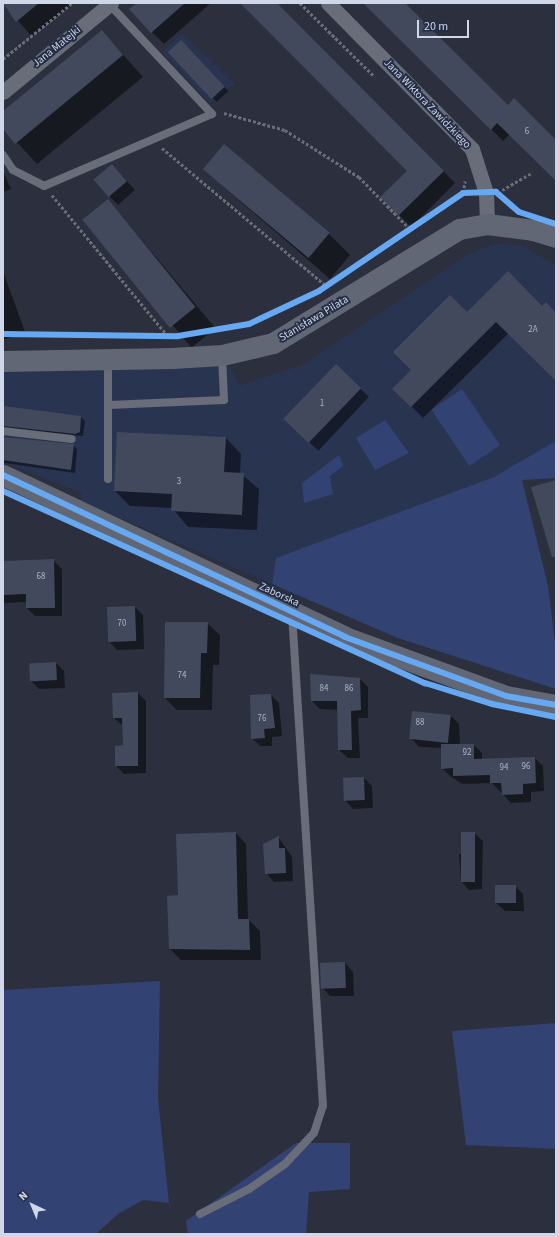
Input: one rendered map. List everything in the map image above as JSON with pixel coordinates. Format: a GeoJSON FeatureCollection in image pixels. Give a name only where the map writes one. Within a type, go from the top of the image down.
{"type":"FeatureCollection","features":[{"type":"Feature","properties":{"kind":"street","name":"Jana Wiktora Zawidzkiego"},"geometry":{"type":"LineString","coordinates":[[328,3],[472,149],[486,193],[487,224]]}},
{"type":"Feature","properties":{"kind":"street","name":"Jana Matejki"},"geometry":{"type":"LineString","coordinates":[[3,92],[110,4]]}},
{"type":"Feature","properties":{"kind":"street","name":"Stanisława Pilata"},"geometry":{"type":"LineString","coordinates":[[3,361],[108,360],[222,355],[273,343],[459,229],[487,224],[533,230],[556,237]]}},
{"type":"Feature","properties":{"kind":"street","name":"Zaborska"},"geometry":{"type":"LineString","coordinates":[[3,475],[345,637],[506,696],[556,705]]}},
{"type":"Feature","properties":{"kind":"lane"},"geometry":{"type":"LineString","coordinates":[[3,155],[13,170],[44,186],[212,114],[110,4]]}},
{"type":"Feature","properties":{"kind":"lane"},"geometry":{"type":"LineString","coordinates":[[108,405],[224,400],[222,355]]}},
{"type":"Feature","properties":{"kind":"lane"},"geometry":{"type":"LineString","coordinates":[[108,360],[108,479]]}},
{"type":"Feature","properties":{"kind":"lane"},"geometry":{"type":"LineString","coordinates":[[3,431],[72,439]]}},
{"type":"Feature","properties":{"kind":"lane"},"geometry":{"type":"LineString","coordinates":[[200,1214],[249,1189],[284,1164],[314,1134],[323,1106],[292,612]]}},
{"type":"Feature","properties":{"kind":"path"},"geometry":{"type":"LineString","coordinates":[[3,60],[72,3]]}},
{"type":"Feature","properties":{"kind":"path"},"geometry":{"type":"LineString","coordinates":[[300,3],[378,79]]}},
{"type":"Feature","properties":{"kind":"path"},"geometry":{"type":"LineString","coordinates":[[212,114],[225,113],[285,130],[359,177],[412,230]]}},
{"type":"Feature","properties":{"kind":"path"},"geometry":{"type":"LineString","coordinates":[[153,140],[325,285]]}},
{"type":"Feature","properties":{"kind":"path"},"geometry":{"type":"LineString","coordinates":[[498,195],[532,173]]}},
{"type":"Feature","properties":{"kind":"path"},"geometry":{"type":"LineString","coordinates":[[463,193],[466,174]]}},
{"type":"Feature","properties":{"kind":"path"},"geometry":{"type":"LineString","coordinates":[[44,186],[167,335]]}},
{"type":"Feature","properties":{"kind":"shaded area"},"geometry":{"type":"Polygon","coordinates":[[[182,33],[235,84],[210,103],[162,52],[182,33]]]}},
{"type":"Feature","properties":{"kind":"shaded area"},"geometry":{"type":"Polygon","coordinates":[[[494,244],[521,245],[556,266],[556,444],[494,477],[276,558],[272,584],[79,500],[82,493],[3,462],[3,369],[230,366],[239,386],[305,364],[466,255],[494,244]]]}},
{"type":"Feature","properties":{"kind":"shaded area"},"geometry":{"type":"Polygon","coordinates":[[[462,389],[500,445],[469,466],[431,410],[462,389]]]}},
{"type":"Feature","properties":{"kind":"shaded area"},"geometry":{"type":"Polygon","coordinates":[[[385,420],[409,453],[375,470],[356,438],[385,420]]]}},
{"type":"Feature","properties":{"kind":"shaded area"},"geometry":{"type":"Polygon","coordinates":[[[556,441],[556,478],[522,480],[548,586],[556,651],[556,689],[398,638],[272,584],[276,558],[494,477],[556,441]]]}},
{"type":"Feature","properties":{"kind":"shaded area"},"geometry":{"type":"Polygon","coordinates":[[[339,455],[343,466],[330,476],[333,494],[304,503],[302,483],[339,455]]]}},
{"type":"Feature","properties":{"kind":"shaded area"},"geometry":{"type":"Polygon","coordinates":[[[160,981],[158,1099],[169,1203],[143,1200],[118,1214],[96,1234],[3,1234],[3,990],[160,981]]]}},
{"type":"Feature","properties":{"kind":"shaded area"},"geometry":{"type":"Polygon","coordinates":[[[556,1023],[556,1149],[466,1145],[452,1031],[556,1023]]]}},
{"type":"Feature","properties":{"kind":"shaded area"},"geometry":{"type":"Polygon","coordinates":[[[296,1143],[350,1143],[350,1189],[309,1192],[306,1234],[188,1234],[186,1221],[296,1143]]]}},
{"type":"Feature","properties":{"kind":"building"},"geometry":{"type":"Polygon","coordinates":[[[3,3],[39,3],[16,22],[3,3]]]}},
{"type":"Feature","properties":{"kind":"building"},"geometry":{"type":"Polygon","coordinates":[[[137,3],[185,3],[151,33],[129,9],[137,3]]]}},
{"type":"Feature","properties":{"kind":"building"},"geometry":{"type":"Polygon","coordinates":[[[240,3],[277,3],[444,171],[398,216],[380,197],[407,171],[240,3]]]}},
{"type":"Feature","properties":{"kind":"building"},"geometry":{"type":"Polygon","coordinates":[[[363,3],[405,3],[508,105],[514,98],[556,140],[556,181],[497,123],[491,130],[363,3]]]}},
{"type":"Feature","properties":{"kind":"building"},"geometry":{"type":"Polygon","coordinates":[[[102,30],[123,55],[15,144],[3,129],[3,111],[102,30]]]}},
{"type":"Feature","properties":{"kind":"building"},"geometry":{"type":"Polygon","coordinates":[[[181,40],[225,87],[211,99],[168,52],[181,40]]]}},
{"type":"Feature","properties":{"kind":"building"},"geometry":{"type":"Polygon","coordinates":[[[224,144],[330,233],[309,258],[203,169],[224,144]]]}},
{"type":"Feature","properties":{"kind":"building"},"geometry":{"type":"Polygon","coordinates":[[[112,164],[127,182],[108,197],[94,179],[112,164]]]}},
{"type":"Feature","properties":{"kind":"building"},"geometry":{"type":"Polygon","coordinates":[[[108,199],[195,307],[170,328],[82,220],[108,199]]]}},
{"type":"Feature","properties":{"kind":"building"},"geometry":{"type":"Polygon","coordinates":[[[508,271],[542,306],[546,302],[556,313],[556,381],[496,322],[411,407],[392,389],[411,370],[393,352],[450,295],[467,312],[508,271]]]}},
{"type":"Feature","properties":{"kind":"building"},"geometry":{"type":"Polygon","coordinates":[[[336,364],[361,388],[308,443],[283,419],[336,364]]]}},
{"type":"Feature","properties":{"kind":"building"},"geometry":{"type":"Polygon","coordinates":[[[3,406],[81,416],[80,432],[75,434],[3,426],[3,406]]]}},
{"type":"Feature","properties":{"kind":"building"},"geometry":{"type":"Polygon","coordinates":[[[117,432],[226,437],[224,472],[244,473],[242,515],[171,511],[172,494],[114,491],[117,432]]]}},
{"type":"Feature","properties":{"kind":"building"},"geometry":{"type":"Polygon","coordinates":[[[3,437],[74,444],[71,470],[3,460],[3,437]]]}},
{"type":"Feature","properties":{"kind":"building"},"geometry":{"type":"Polygon","coordinates":[[[556,480],[556,557],[552,557],[531,487],[556,480]]]}},
{"type":"Feature","properties":{"kind":"building"},"geometry":{"type":"Polygon","coordinates":[[[54,559],[55,608],[26,608],[26,594],[3,595],[3,561],[54,559]]]}},
{"type":"Feature","properties":{"kind":"building"},"geometry":{"type":"Polygon","coordinates":[[[135,606],[136,641],[108,642],[107,607],[135,606]]]}},
{"type":"Feature","properties":{"kind":"building"},"geometry":{"type":"Polygon","coordinates":[[[165,622],[208,622],[207,653],[201,653],[200,698],[164,698],[165,622]]]}},
{"type":"Feature","properties":{"kind":"building"},"geometry":{"type":"Polygon","coordinates":[[[56,662],[57,680],[30,681],[29,663],[56,662]]]}},
{"type":"Feature","properties":{"kind":"building"},"geometry":{"type":"Polygon","coordinates":[[[310,674],[360,678],[361,710],[351,711],[352,750],[338,750],[337,701],[311,701],[310,674]]]}},
{"type":"Feature","properties":{"kind":"building"},"geometry":{"type":"Polygon","coordinates":[[[138,692],[138,766],[115,766],[115,746],[123,745],[122,718],[113,718],[112,693],[138,692]]]}},
{"type":"Feature","properties":{"kind":"building"},"geometry":{"type":"Polygon","coordinates":[[[271,694],[275,728],[264,729],[265,738],[251,739],[250,695],[271,694]]]}},
{"type":"Feature","properties":{"kind":"building"},"geometry":{"type":"Polygon","coordinates":[[[412,711],[451,715],[448,743],[409,739],[412,711]]]}},
{"type":"Feature","properties":{"kind":"building"},"geometry":{"type":"Polygon","coordinates":[[[441,744],[474,744],[474,759],[535,757],[536,783],[523,784],[523,794],[502,795],[501,783],[490,783],[490,775],[453,776],[453,768],[441,769],[441,744]]]}},
{"type":"Feature","properties":{"kind":"building"},"geometry":{"type":"Polygon","coordinates":[[[364,777],[365,800],[344,801],[343,778],[364,777]]]}},
{"type":"Feature","properties":{"kind":"building"},"geometry":{"type":"Polygon","coordinates":[[[236,832],[238,919],[249,919],[250,950],[169,949],[167,896],[178,895],[176,834],[236,832]]]}},
{"type":"Feature","properties":{"kind":"building"},"geometry":{"type":"Polygon","coordinates":[[[461,832],[475,832],[475,882],[461,882],[461,832]]]}},
{"type":"Feature","properties":{"kind":"building"},"geometry":{"type":"Polygon","coordinates":[[[279,836],[279,848],[285,848],[286,873],[265,874],[263,844],[279,836]]]}},
{"type":"Feature","properties":{"kind":"building"},"geometry":{"type":"Polygon","coordinates":[[[495,885],[516,885],[516,903],[495,903],[495,885]]]}},
{"type":"Feature","properties":{"kind":"building"},"geometry":{"type":"Polygon","coordinates":[[[345,962],[346,988],[321,989],[320,963],[345,962]]]}},
{"type":"Feature","properties":{"kind":"cycle path"},"geometry":{"type":"LineString","coordinates":[[3,334],[178,336],[249,324],[319,291],[463,193],[496,192],[519,212],[556,224]]}},
{"type":"Feature","properties":{"kind":"cycle path"},"geometry":{"type":"LineString","coordinates":[[3,475],[345,637],[506,696],[556,705]]}},
{"type":"Feature","properties":{"kind":"cycle path"},"geometry":{"type":"LineString","coordinates":[[3,491],[425,683],[492,704],[556,717]]}}]}
